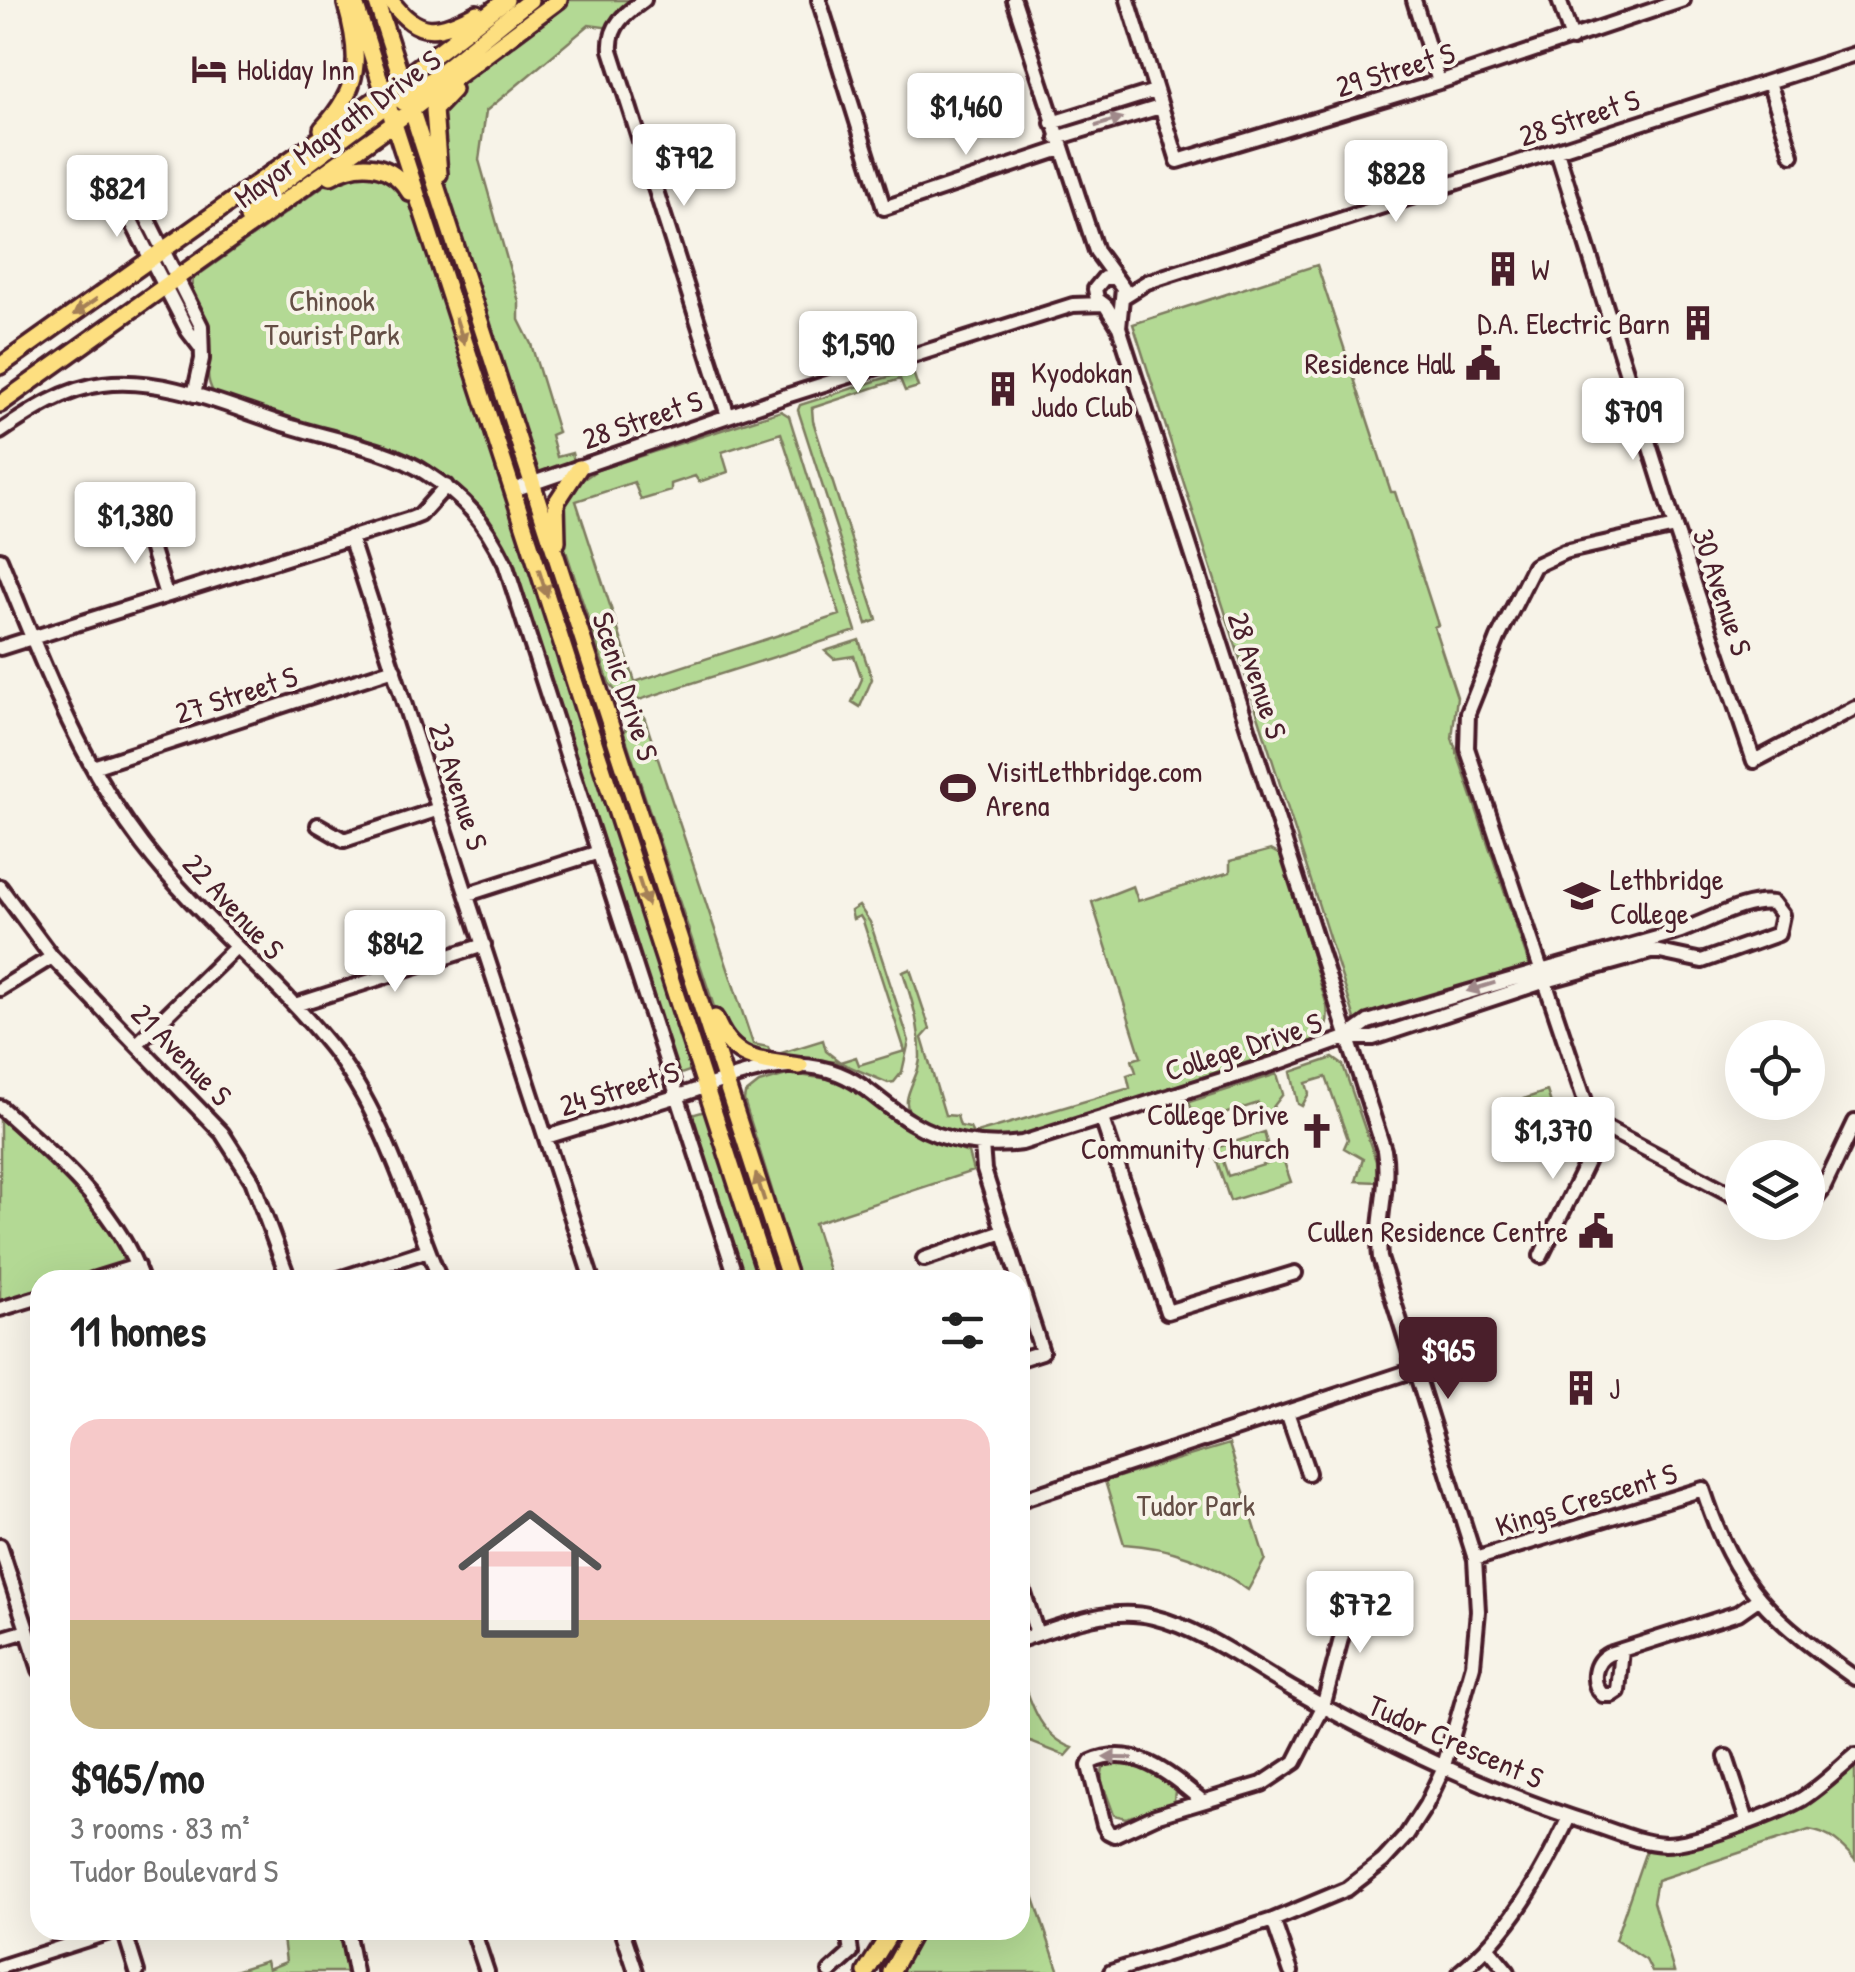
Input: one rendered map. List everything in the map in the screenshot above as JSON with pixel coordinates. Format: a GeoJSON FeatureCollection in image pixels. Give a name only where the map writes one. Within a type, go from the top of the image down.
{"type":"FeatureCollection","features":[{"type":"Feature","properties":{"kind":"main road"},"geometry":{"type":"LineString","coordinates":[[237,197],[320,130],[348,96],[357,58],[345,0]]}},
{"type":"Feature","properties":{"kind":"main road","name":"Scenic Drive S"},"geometry":{"type":"LineString","coordinates":[[354,0],[765,1270]]}},
{"type":"Feature","properties":{"kind":"main road","name":"Scenic Drive S"},"geometry":{"type":"LineString","coordinates":[[376,0],[787,1270]]}},
{"type":"Feature","properties":{"kind":"main road"},"geometry":{"type":"LineString","coordinates":[[390,0],[405,20],[419,28],[434,29],[450,26],[504,0]]}},
{"type":"Feature","properties":{"kind":"main road","name":"Mayor Magrath Drive S"},"geometry":{"type":"LineString","coordinates":[[402,79],[504,0]]}},
{"type":"Feature","properties":{"kind":"main road"},"geometry":{"type":"LineString","coordinates":[[394,123],[396,110],[530,0]]}},
{"type":"Feature","properties":{"kind":"main road","name":"Mayor Magrath Drive S"},"geometry":{"type":"LineString","coordinates":[[409,103],[559,0]]}},
{"type":"Feature","properties":{"kind":"main road"},"geometry":{"type":"LineString","coordinates":[[466,280],[437,164],[434,110],[528,24]]}},
{"type":"Feature","properties":{"kind":"main road"},"geometry":{"type":"LineString","coordinates":[[228,240],[274,188],[399,92],[402,79]]}},
{"type":"Feature","properties":{"kind":"main road","name":"Mayor Magrath Drive S"},"geometry":{"type":"LineString","coordinates":[[0,366],[237,197],[386,99]]}},
{"type":"Feature","properties":{"kind":"main road","name":"Mayor Magrath Drive S"},"geometry":{"type":"LineString","coordinates":[[0,404],[394,123]]}},
{"type":"Feature","properties":{"kind":"main road"},"geometry":{"type":"LineString","coordinates":[[248,226],[335,173],[361,165],[389,171],[400,178],[430,238]]}},
{"type":"Feature","properties":{"kind":"main road"},"geometry":{"type":"LineString","coordinates":[[559,571],[554,508],[578,468]]}},
{"type":"Feature","properties":{"kind":"main road"},"geometry":{"type":"LineString","coordinates":[[664,885],[721,1034],[746,1056],[800,1066]]}},
{"type":"Feature","properties":{"kind":"main road"},"geometry":{"type":"LineString","coordinates":[[866,1972],[886,1940]]}},
{"type":"Feature","properties":{"kind":"main road"},"geometry":{"type":"LineString","coordinates":[[891,1972],[909,1940]]}},
{"type":"Feature","properties":{"kind":"street"},"geometry":{"type":"LineString","coordinates":[[644,0],[612,32],[611,50],[728,416]]}},
{"type":"Feature","properties":{"kind":"street"},"geometry":{"type":"LineString","coordinates":[[820,0],[884,208],[1160,107],[1128,0]]}},
{"type":"Feature","properties":{"kind":"street"},"geometry":{"type":"LineString","coordinates":[[1014,0],[1096,251],[1117,280],[1122,299],[1119,327]]}},
{"type":"Feature","properties":{"kind":"street"},"geometry":{"type":"LineString","coordinates":[[1414,0],[1439,82]]}},
{"type":"Feature","properties":{"kind":"street"},"geometry":{"type":"LineString","coordinates":[[1559,0],[1572,39]]}},
{"type":"Feature","properties":{"kind":"street","name":"29 Street S"},"geometry":{"type":"LineString","coordinates":[[1160,107],[1178,161],[1439,82],[1683,0]]}},
{"type":"Feature","properties":{"kind":"street","name":"28 Street S"},"geometry":{"type":"LineString","coordinates":[[1147,282],[1855,54]]}},
{"type":"Feature","properties":{"kind":"street"},"geometry":{"type":"LineString","coordinates":[[1769,82],[1792,156]]}},
{"type":"Feature","properties":{"kind":"street"},"geometry":{"type":"LineString","coordinates":[[1052,124],[1155,91]]}},
{"type":"Feature","properties":{"kind":"street","name":"30 Avenue S"},"geometry":{"type":"LineString","coordinates":[[1558,151],[1675,526],[1754,761],[1855,708]]}},
{"type":"Feature","properties":{"kind":"street"},"geometry":{"type":"LineString","coordinates":[[158,255],[124,206],[116,175],[138,200],[188,331],[201,348],[194,395]]}},
{"type":"Feature","properties":{"kind":"street"},"geometry":{"type":"LineString","coordinates":[[1096,251],[1097,299],[1119,327]]}},
{"type":"Feature","properties":{"kind":"street"},"geometry":{"type":"LineString","coordinates":[[1073,304],[1104,278],[1147,282]]}},
{"type":"Feature","properties":{"kind":"street"},"geometry":{"type":"LineString","coordinates":[[1073,304],[1104,305],[1122,299],[1147,282]]}},
{"type":"Feature","properties":{"kind":"street","name":"28 Street S"},"geometry":{"type":"LineString","coordinates":[[512,490],[1073,304]]}},
{"type":"Feature","properties":{"kind":"street","name":"28 Avenue S"},"geometry":{"type":"LineString","coordinates":[[1111,1972],[1273,1920],[1346,1889],[1383,1861],[1417,1820],[1443,1768],[1473,1666],[1478,1612],[1475,1560],[1380,1258],[1379,1225],[1387,1170],[1384,1150],[1119,327]]}},
{"type":"Feature","properties":{"kind":"street"},"geometry":{"type":"LineString","coordinates":[[0,432],[73,390],[104,383],[139,384],[194,395],[421,469],[480,517],[505,563],[734,1270]]}},
{"type":"Feature","properties":{"kind":"street"},"geometry":{"type":"LineString","coordinates":[[0,648],[420,515],[446,486]]}},
{"type":"Feature","properties":{"kind":"street"},"geometry":{"type":"LineString","coordinates":[[145,526],[166,595]]}},
{"type":"Feature","properties":{"kind":"street"},"geometry":{"type":"LineString","coordinates":[[1675,526],[1564,552],[1534,566],[1498,638],[1468,714],[1467,748],[1585,1105],[1593,1119],[1725,1191]]}},
{"type":"Feature","properties":{"kind":"street","name":"23 Avenue S"},"geometry":{"type":"LineString","coordinates":[[350,537],[589,1270]]}},
{"type":"Feature","properties":{"kind":"street","name":"22 Avenue S"},"geometry":{"type":"LineString","coordinates":[[0,560],[64,711],[94,767],[144,846],[331,1048],[367,1104],[436,1270]]}},
{"type":"Feature","properties":{"kind":"street","name":"27 Street S"},"geometry":{"type":"LineString","coordinates":[[94,767],[394,669]]}},
{"type":"Feature","properties":{"kind":"street"},"geometry":{"type":"LineString","coordinates":[[318,825],[344,840],[439,809]]}},
{"type":"Feature","properties":{"kind":"street"},"geometry":{"type":"LineString","coordinates":[[468,894],[598,852]]}},
{"type":"Feature","properties":{"kind":"street","name":"21 Avenue S"},"geometry":{"type":"LineString","coordinates":[[0,887],[52,956],[222,1133],[252,1180],[284,1270]]}},
{"type":"Feature","properties":{"kind":"street","name":"College Drive S"},"geometry":{"type":"LineString","coordinates":[[706,1087],[758,1071],[800,1066],[851,1078],[878,1094],[910,1122],[936,1134],[982,1145],[1022,1143],[1346,1038],[1373,1038],[1544,975],[1761,902],[1773,903],[1782,915],[1778,934],[1702,961],[1655,951],[1544,975]]}},
{"type":"Feature","properties":{"kind":"street"},"geometry":{"type":"LineString","coordinates":[[1676,933],[1679,956]]}},
{"type":"Feature","properties":{"kind":"street"},"geometry":{"type":"LineString","coordinates":[[295,1005],[484,945]]}},
{"type":"Feature","properties":{"kind":"street"},"geometry":{"type":"LineString","coordinates":[[138,1044],[236,948]]}},
{"type":"Feature","properties":{"kind":"street"},"geometry":{"type":"LineString","coordinates":[[0,989],[52,956]]}},
{"type":"Feature","properties":{"kind":"street","name":"24 Street S"},"geometry":{"type":"LineString","coordinates":[[546,1137],[706,1087]]}},
{"type":"Feature","properties":{"kind":"street"},"geometry":{"type":"LineString","coordinates":[[0,1107],[94,1197],[118,1230],[138,1270]]}},
{"type":"Feature","properties":{"kind":"street"},"geometry":{"type":"LineString","coordinates":[[1102,1119],[1168,1312],[1296,1272]]}},
{"type":"Feature","properties":{"kind":"street"},"geometry":{"type":"LineString","coordinates":[[1825,1185],[1855,1122]]}},
{"type":"Feature","properties":{"kind":"street"},"geometry":{"type":"LineString","coordinates":[[1541,1256],[1604,1127]]}},
{"type":"Feature","properties":{"kind":"street"},"geometry":{"type":"LineString","coordinates":[[982,1145],[984,1170],[1015,1270]]}},
{"type":"Feature","properties":{"kind":"street"},"geometry":{"type":"LineString","coordinates":[[924,1259],[1003,1232]]}},
{"type":"Feature","properties":{"kind":"street"},"geometry":{"type":"LineString","coordinates":[[367,1270],[428,1250]]}},
{"type":"Feature","properties":{"kind":"street"},"geometry":{"type":"LineString","coordinates":[[124,1270],[137,1266]]}},
{"type":"Feature","properties":{"kind":"street"},"geometry":{"type":"LineString","coordinates":[[0,1309],[30,1299]]}},
{"type":"Feature","properties":{"kind":"street"},"geometry":{"type":"LineString","coordinates":[[1030,1315],[1042,1352],[1030,1356]]}},
{"type":"Feature","properties":{"kind":"street"},"geometry":{"type":"LineString","coordinates":[[1030,1497],[1414,1370]]}},
{"type":"Feature","properties":{"kind":"street"},"geometry":{"type":"LineString","coordinates":[[1287,1412],[1308,1473]]}},
{"type":"Feature","properties":{"kind":"street","name":"Kings Crescent S"},"geometry":{"type":"LineString","coordinates":[[1475,1560],[1703,1490],[1728,1555],[1758,1599],[1780,1622],[1855,1678]]}},
{"type":"Feature","properties":{"kind":"street"},"geometry":{"type":"LineString","coordinates":[[0,1546],[30,1640]]}},
{"type":"Feature","properties":{"kind":"street"},"geometry":{"type":"LineString","coordinates":[[1622,1650],[1738,1613],[1758,1599]]}},
{"type":"Feature","properties":{"kind":"street"},"geometry":{"type":"LineString","coordinates":[[1202,1801],[1166,1772],[1140,1759],[1107,1756],[1089,1766],[1104,1825],[1111,1834],[1262,1784],[1288,1769],[1301,1753],[1323,1707],[1342,1635],[1333,1608]]}},
{"type":"Feature","properties":{"kind":"street"},"geometry":{"type":"LineString","coordinates":[[1030,1612],[1037,1634]]}},
{"type":"Feature","properties":{"kind":"street","name":"Tudor Crescent S"},"geometry":{"type":"LineString","coordinates":[[1030,1636],[1092,1618],[1122,1614],[1151,1616],[1180,1625],[1323,1707],[1443,1768],[1646,1842],[1668,1844],[1747,1821],[1802,1799],[1855,1756]]}},
{"type":"Feature","properties":{"kind":"street"},"geometry":{"type":"LineString","coordinates":[[0,1640],[27,1631]]}},
{"type":"Feature","properties":{"kind":"street"},"geometry":{"type":"LineString","coordinates":[[1726,1757],[1747,1821]]}},
{"type":"Feature","properties":{"kind":"street"},"geometry":{"type":"LineString","coordinates":[[1460,1972],[1488,1948],[1528,1898],[1569,1817]]}},
{"type":"Feature","properties":{"kind":"street"},"geometry":{"type":"LineString","coordinates":[[1273,1920],[1291,1972]]}},
{"type":"Feature","properties":{"kind":"street"},"geometry":{"type":"LineString","coordinates":[[0,1967],[85,1940]]}},
{"type":"Feature","properties":{"kind":"street"},"geometry":{"type":"LineString","coordinates":[[127,1940],[137,1972]]}},
{"type":"Feature","properties":{"kind":"street"},"geometry":{"type":"LineString","coordinates":[[348,1940],[355,1972]]}},
{"type":"Feature","properties":{"kind":"street"},"geometry":{"type":"LineString","coordinates":[[476,1940],[487,1972]]}},
{"type":"Feature","properties":{"kind":"street"},"geometry":{"type":"LineString","coordinates":[[625,1940],[636,1972]]}},
{"type":"Feature","properties":{"kind":"street"},"geometry":{"type":"LineString","coordinates":[[830,1972],[851,1953],[849,1940]]}},
{"type":"Feature","properties":{"kind":"street"},"geometry":{"type":"LineString","coordinates":[[1488,1948],[1508,1972]]}},
{"type":"Feature","properties":{"kind":"green space"},"geometry":{"type":"Polygon","coordinates":[[[559,0],[644,0],[611,28],[589,25],[486,111],[479,160],[519,302],[519,320],[531,344],[558,432],[551,435],[557,457],[572,453],[576,469],[530,484],[440,178],[438,103],[559,0]]]}},
{"type":"Feature","properties":{"kind":"green space","name":"Chinook Tourist Park"},"geometry":{"type":"Polygon","coordinates":[[[352,170],[389,176],[408,196],[695,1069],[678,1075],[516,575],[487,518],[470,498],[427,469],[217,397],[212,390],[208,333],[193,293],[193,279],[339,175],[352,170]]]}},
{"type":"Feature","properties":{"kind":"green space"},"geometry":{"type":"Polygon","coordinates":[[[1317,265],[1438,625],[1434,627],[1457,697],[1452,738],[1530,967],[1356,1022],[1133,324],[1317,265]]]}},
{"type":"Feature","properties":{"kind":"green space"},"geometry":{"type":"Polygon","coordinates":[[[901,367],[914,375],[918,387],[905,391],[900,379],[812,408],[877,620],[867,624],[798,410],[800,405],[894,375],[894,370],[901,367]]]}},
{"type":"Feature","properties":{"kind":"green space"},"geometry":{"type":"Polygon","coordinates":[[[781,411],[789,416],[856,631],[639,700],[622,699],[609,683],[562,539],[561,501],[569,489],[597,470],[781,411]],[[781,433],[722,452],[728,472],[699,482],[695,476],[671,484],[671,491],[641,500],[634,482],[576,501],[635,682],[840,615],[781,433]]]}},
{"type":"Feature","properties":{"kind":"green space"},"geometry":{"type":"Polygon","coordinates":[[[859,640],[872,679],[860,707],[852,702],[862,679],[854,656],[834,659],[825,651],[859,640]]]}},
{"type":"Feature","properties":{"kind":"green space"},"geometry":{"type":"Polygon","coordinates":[[[642,711],[753,1044],[768,1047],[772,1056],[823,1040],[826,1051],[840,1062],[856,1057],[859,1065],[905,1051],[863,921],[860,916],[853,919],[851,911],[859,906],[870,922],[909,1041],[902,1072],[894,1082],[839,1062],[751,1055],[719,1022],[624,733],[630,717],[642,711]]]}},
{"type":"Feature","properties":{"kind":"green space"},"geometry":{"type":"Polygon","coordinates":[[[1271,850],[1282,856],[1327,1006],[1326,1025],[1315,1040],[1008,1141],[948,1132],[918,1120],[909,1111],[907,1100],[919,1067],[920,1044],[903,972],[910,969],[930,1029],[922,1038],[945,1115],[957,1116],[960,1126],[970,1128],[973,1134],[1130,1088],[1127,1075],[1136,1072],[1132,1060],[1141,1057],[1092,902],[1133,886],[1138,901],[1230,872],[1230,861],[1271,850]]]}},
{"type":"Feature","properties":{"kind":"green space"},"geometry":{"type":"Polygon","coordinates":[[[1333,1058],[1343,1065],[1376,1161],[1377,1182],[1356,1181],[1363,1159],[1344,1148],[1348,1139],[1326,1077],[1306,1083],[1309,1093],[1302,1106],[1298,1104],[1291,1072],[1333,1058]]]}},
{"type":"Feature","properties":{"kind":"green space"},"geometry":{"type":"Polygon","coordinates":[[[790,1074],[830,1079],[849,1086],[906,1128],[968,1153],[973,1171],[814,1223],[829,1270],[797,1270],[744,1100],[745,1094],[759,1083],[790,1074]]]}},
{"type":"Feature","properties":{"kind":"green space"},"geometry":{"type":"Polygon","coordinates":[[[1277,1074],[1283,1094],[1270,1111],[1262,1113],[1258,1103],[1197,1123],[1189,1102],[1277,1074]]]}},
{"type":"Feature","properties":{"kind":"green space"},"geometry":{"type":"Polygon","coordinates":[[[1547,1091],[1563,1141],[1513,1157],[1497,1108],[1547,1091]]]}},
{"type":"Feature","properties":{"kind":"green space"},"geometry":{"type":"Polygon","coordinates":[[[709,1110],[760,1270],[741,1270],[691,1115],[709,1110]]]}},
{"type":"Feature","properties":{"kind":"green space"},"geometry":{"type":"Polygon","coordinates":[[[0,1119],[90,1203],[118,1240],[124,1257],[120,1263],[98,1270],[30,1270],[30,1291],[0,1301],[0,1119]]]}},
{"type":"Feature","properties":{"kind":"green space"},"geometry":{"type":"Polygon","coordinates":[[[1264,1132],[1267,1143],[1222,1158],[1228,1176],[1283,1159],[1291,1182],[1230,1201],[1213,1149],[1264,1132]]]}},
{"type":"Feature","properties":{"kind":"green space","name":"Tudor Park"},"geometry":{"type":"Polygon","coordinates":[[[1229,1444],[1265,1559],[1248,1590],[1189,1557],[1124,1544],[1105,1481],[1229,1444]]]}},
{"type":"Feature","properties":{"kind":"green space"},"geometry":{"type":"Polygon","coordinates":[[[1030,1698],[1044,1726],[1073,1748],[1066,1756],[1030,1742],[1030,1698]]]}},
{"type":"Feature","properties":{"kind":"green space"},"geometry":{"type":"Polygon","coordinates":[[[1855,1756],[1855,1860],[1835,1840],[1809,1830],[1657,1880],[1653,1902],[1674,1972],[1652,1972],[1646,1960],[1615,1940],[1649,1842],[1669,1844],[1779,1810],[1855,1756]]]}},
{"type":"Feature","properties":{"kind":"green space"},"geometry":{"type":"Polygon","coordinates":[[[1112,1761],[1162,1780],[1175,1791],[1174,1800],[1126,1818],[1114,1815],[1101,1779],[1103,1768],[1112,1761]]]}},
{"type":"Feature","properties":{"kind":"green space"},"geometry":{"type":"Polygon","coordinates":[[[1030,1886],[1059,1972],[899,1972],[918,1940],[1030,1940],[1030,1886]]]}},
{"type":"Feature","properties":{"kind":"green space"},"geometry":{"type":"Polygon","coordinates":[[[283,1940],[342,1940],[349,1972],[231,1972],[266,1961],[268,1969],[286,1962],[283,1940]]]}},
{"type":"Feature","properties":{"kind":"place","name":"Holiday Inn"},"geometry":{"type":"Point","coordinates":[209,69]}},
{"type":"Feature","properties":{"kind":"place","name":"W"},"geometry":{"type":"Point","coordinates":[1503,269]}},
{"type":"Feature","properties":{"kind":"place","name":"D.A. Electric Barn"},"geometry":{"type":"Point","coordinates":[1698,323]}},
{"type":"Feature","properties":{"kind":"place","name":"Residence Hall"},"geometry":{"type":"Point","coordinates":[1483,363]}},
{"type":"Feature","properties":{"kind":"place","name":"Kyodokan Judo Club"},"geometry":{"type":"Point","coordinates":[1003,389]}},
{"type":"Feature","properties":{"kind":"place","name":"VisitLethbridge.com Arena"},"geometry":{"type":"Point","coordinates":[958,788]}},
{"type":"Feature","properties":{"kind":"place","name":"Lethbridge College"},"geometry":{"type":"Point","coordinates":[1582,896]}},
{"type":"Feature","properties":{"kind":"place","name":"College Drive Community Church"},"geometry":{"type":"Point","coordinates":[1317,1131]}},
{"type":"Feature","properties":{"kind":"place","name":"Cullen Residence Centre"},"geometry":{"type":"Point","coordinates":[1596,1231]}},
{"type":"Feature","properties":{"kind":"place","name":"J"},"geometry":{"type":"Point","coordinates":[1581,1388]}}]}
